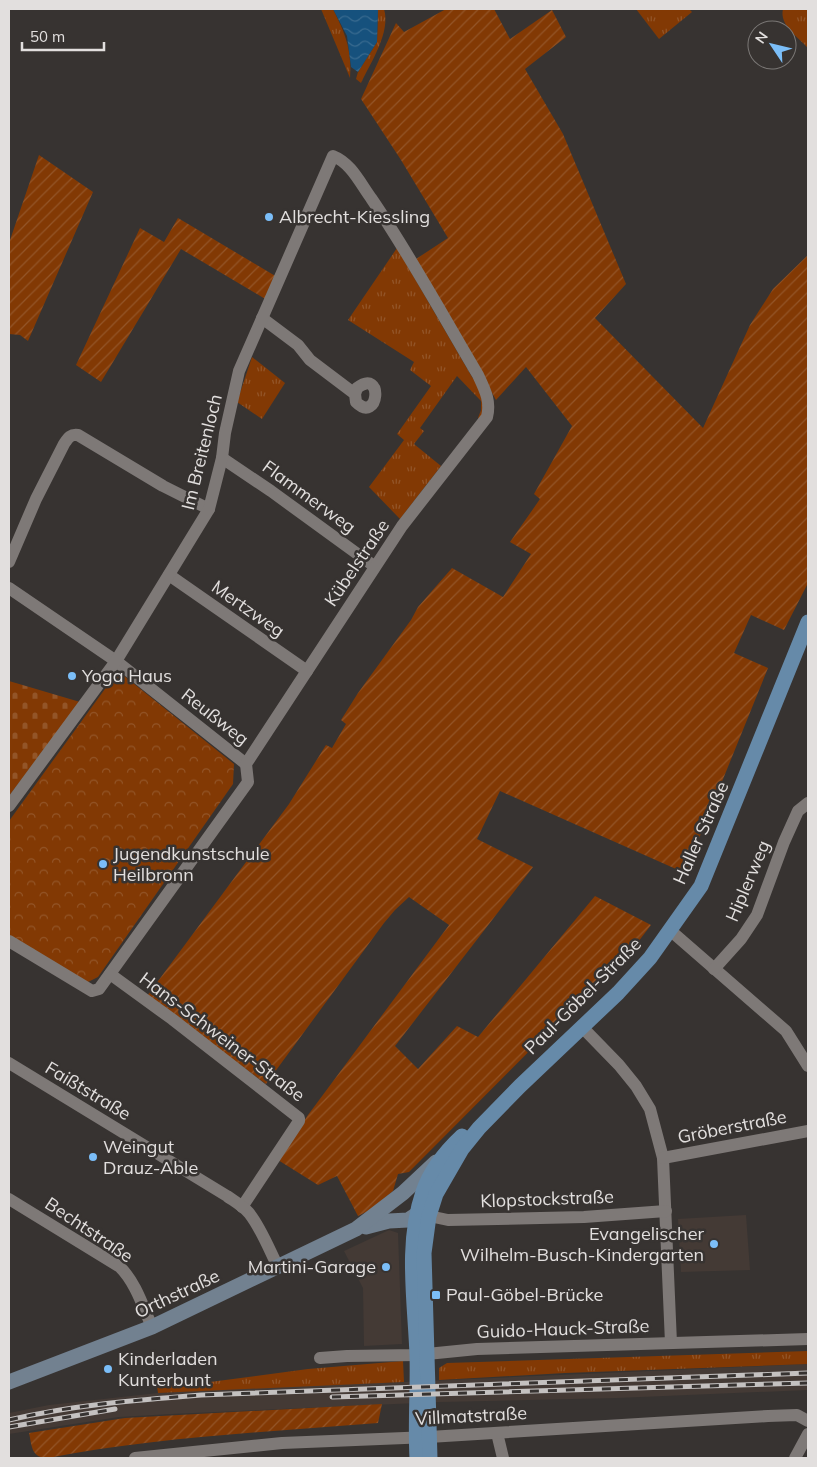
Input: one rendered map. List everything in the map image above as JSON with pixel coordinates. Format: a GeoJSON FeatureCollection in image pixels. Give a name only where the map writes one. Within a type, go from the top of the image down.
{"type":"FeatureCollection","features":[{"type":"Feature","properties":{"kind":"main road","name":"Haller Straße"},"geometry":{"type":"LineString","coordinates":[[670,931],[701,886],[808,622]]}},
{"type":"Feature","properties":{"kind":"main road","name":"Paul-Göbel-Straße"},"geometry":{"type":"LineString","coordinates":[[423,1215],[462,1149],[479,1128],[520,1086],[618,993],[650,958],[670,931]]}},
{"type":"Feature","properties":{"kind":"main road","name":"Paul-Göbel-Straße"},"geometry":{"type":"LineString","coordinates":[[423,1437],[423,1190],[437,1166],[454,1143],[473,1124],[520,1086]]}},
{"type":"Feature","properties":{"kind":"main road"},"geometry":{"type":"LineString","coordinates":[[417,1458],[423,1437]]}},
{"type":"Feature","properties":{"kind":"main road"},"geometry":{"type":"LineString","coordinates":[[423,1437],[430,1458]]}},
{"type":"Feature","properties":{"kind":"street","name":"Im Breitenloch"},"geometry":{"type":"LineString","coordinates":[[9,806],[116,661],[209,509],[222,458],[225,432],[239,371],[333,156]]}},
{"type":"Feature","properties":{"kind":"street","name":"Kübelstraße"},"geometry":{"type":"LineString","coordinates":[[9,941],[77,984],[92,991],[99,989],[248,782],[246,764],[374,566],[402,526],[482,426],[487,417],[490,406],[478,375],[393,230],[345,163],[333,156]]}},
{"type":"Feature","properties":{"kind":"street"},"geometry":{"type":"LineString","coordinates":[[262,318],[298,345],[310,360],[354,394]]}},
{"type":"Feature","properties":{"kind":"street"},"geometry":{"type":"LineString","coordinates":[[9,562],[36,499],[64,444],[68,437],[73,434],[78,435],[163,486],[209,509]]}},
{"type":"Feature","properties":{"kind":"street","name":"Flammerweg"},"geometry":{"type":"LineString","coordinates":[[222,458],[271,490],[374,566]]}},
{"type":"Feature","properties":{"kind":"street","name":"Mertzweg"},"geometry":{"type":"LineString","coordinates":[[169,575],[307,671]]}},
{"type":"Feature","properties":{"kind":"street","name":"Reußweg"},"geometry":{"type":"LineString","coordinates":[[9,588],[116,661],[246,764]]}},
{"type":"Feature","properties":{"kind":"street","name":"Hiplerweg"},"geometry":{"type":"LineString","coordinates":[[714,969],[741,939],[757,916],[784,842],[798,811],[808,803]]}},
{"type":"Feature","properties":{"kind":"street"},"geometry":{"type":"LineString","coordinates":[[670,931],[786,1031],[808,1066]]}},
{"type":"Feature","properties":{"kind":"street","name":"Hans-Schweiner-Straße"},"geometry":{"type":"LineString","coordinates":[[110,974],[172,1019],[299,1118],[299,1121],[242,1207]]}},
{"type":"Feature","properties":{"kind":"street"},"geometry":{"type":"LineString","coordinates":[[582,1027],[619,1065],[636,1086],[650,1109],[663,1158],[672,1343]]}},
{"type":"Feature","properties":{"kind":"street","name":"Faißtstraße"},"geometry":{"type":"LineString","coordinates":[[9,1063],[242,1207],[256,1225],[278,1267]]}},
{"type":"Feature","properties":{"kind":"street","name":"Gröberstraße"},"geometry":{"type":"LineString","coordinates":[[663,1158],[808,1131]]}},
{"type":"Feature","properties":{"kind":"street","name":"Orthstraße"},"geometry":{"type":"LineString","coordinates":[[9,1382],[152,1328],[356,1229],[386,1208],[408,1189],[454,1143]]}},
{"type":"Feature","properties":{"kind":"street","name":"Bechtstraße"},"geometry":{"type":"LineString","coordinates":[[9,1199],[120,1267],[133,1284],[152,1328]]}},
{"type":"Feature","properties":{"kind":"street"},"geometry":{"type":"LineString","coordinates":[[386,1208],[405,1205],[423,1215]]}},
{"type":"Feature","properties":{"kind":"street","name":"Klopstockstraße"},"geometry":{"type":"LineString","coordinates":[[423,1215],[448,1220],[584,1216],[666,1211]]}},
{"type":"Feature","properties":{"kind":"street","name":"Orthstraße"},"geometry":{"type":"LineString","coordinates":[[356,1229],[389,1221],[408,1220],[423,1215]]}},
{"type":"Feature","properties":{"kind":"street","name":"Guido-Hauck-Straße"},"geometry":{"type":"LineString","coordinates":[[320,1358],[422,1355],[477,1349],[808,1339]]}},
{"type":"Feature","properties":{"kind":"street","name":"Villmatstraße"},"geometry":{"type":"LineString","coordinates":[[135,1458],[282,1443],[497,1433],[784,1415],[797,1415],[808,1421]]}},
{"type":"Feature","properties":{"kind":"street"},"geometry":{"type":"LineString","coordinates":[[497,1433],[503,1458]]}},
{"type":"Feature","properties":{"kind":"street"},"geometry":{"type":"LineString","coordinates":[[795,1458],[808,1434]]}},
{"type":"Feature","properties":{"kind":"shaded area","name":"Evangelischer Wilhelm-Busch-Kindergarten"},"geometry":{"type":"Polygon","coordinates":[[[746,1215],[750,1270],[681,1272],[678,1219],[746,1215]]]}},
{"type":"Feature","properties":{"kind":"shaded area"},"geometry":{"type":"Polygon","coordinates":[[[389,1230],[398,1233],[402,1344],[364,1346],[363,1288],[344,1251],[389,1230]]]}},
{"type":"Feature","properties":{"kind":"shaded area"},"geometry":{"type":"Polygon","coordinates":[[[808,1364],[808,1390],[617,1398],[440,1402],[171,1414],[119,1417],[9,1434],[9,1413],[49,1405],[158,1393],[808,1364]]]}},
{"type":"Feature","properties":{"kind":"green space"},"geometry":{"type":"Polygon","coordinates":[[[321,9],[333,9],[341,26],[349,50],[350,78],[321,9]]]}},
{"type":"Feature","properties":{"kind":"green space"},"geometry":{"type":"Polygon","coordinates":[[[378,9],[384,9],[385,27],[379,47],[361,83],[356,79],[358,72],[377,42],[378,9]]]}},
{"type":"Feature","properties":{"kind":"green space"},"geometry":{"type":"Polygon","coordinates":[[[446,9],[494,9],[510,39],[552,10],[566,37],[525,69],[563,134],[626,284],[595,318],[703,428],[750,325],[773,289],[808,255],[808,583],[784,630],[751,615],[734,653],[768,668],[685,873],[500,791],[477,839],[533,867],[395,1046],[418,1069],[457,1026],[478,1037],[595,896],[651,925],[638,942],[409,1172],[398,1174],[393,1191],[370,1210],[358,1216],[337,1176],[318,1185],[278,1160],[308,1115],[449,925],[409,897],[384,923],[266,1084],[147,996],[289,804],[326,745],[332,748],[346,724],[341,720],[358,693],[411,620],[418,607],[452,568],[503,597],[531,554],[510,542],[540,499],[534,494],[572,426],[526,367],[496,400],[416,259],[448,238],[401,160],[361,99],[396,23],[404,32],[446,9]]]}},
{"type":"Feature","properties":{"kind":"green space"},"geometry":{"type":"Polygon","coordinates":[[[636,9],[689,9],[692,12],[659,39],[636,9]]]}},
{"type":"Feature","properties":{"kind":"green space"},"geometry":{"type":"Polygon","coordinates":[[[783,9],[808,9],[808,48],[797,37],[797,20],[784,20],[783,9]]]}},
{"type":"Feature","properties":{"kind":"green space"},"geometry":{"type":"Polygon","coordinates":[[[39,155],[93,192],[28,341],[20,335],[9,334],[9,243],[39,155]]]}},
{"type":"Feature","properties":{"kind":"green space"},"geometry":{"type":"Polygon","coordinates":[[[178,218],[277,277],[267,300],[181,249],[101,382],[76,365],[140,228],[164,242],[178,218]]]}},
{"type":"Feature","properties":{"kind":"green space"},"geometry":{"type":"Polygon","coordinates":[[[397,248],[472,377],[480,387],[486,403],[480,421],[478,418],[481,410],[481,401],[457,376],[420,428],[424,431],[414,444],[441,466],[400,519],[369,487],[404,440],[397,434],[431,386],[410,370],[414,362],[348,320],[397,248]]]}},
{"type":"Feature","properties":{"kind":"green space"},"geometry":{"type":"Polygon","coordinates":[[[252,357],[285,383],[262,419],[237,402],[252,357]]]}},
{"type":"Feature","properties":{"kind":"green space"},"geometry":{"type":"Polygon","coordinates":[[[118,671],[234,764],[233,784],[98,977],[86,983],[9,938],[9,821],[118,671]]]}},
{"type":"Feature","properties":{"kind":"green space"},"geometry":{"type":"Polygon","coordinates":[[[9,681],[80,702],[9,796],[9,681]]]}},
{"type":"Feature","properties":{"kind":"green space"},"geometry":{"type":"Polygon","coordinates":[[[808,1351],[808,1364],[565,1373],[439,1380],[439,1368],[447,1363],[808,1351]]]}},
{"type":"Feature","properties":{"kind":"green space"},"geometry":{"type":"Polygon","coordinates":[[[403,1361],[404,1382],[158,1393],[157,1386],[187,1385],[308,1369],[403,1361]]]}},
{"type":"Feature","properties":{"kind":"green space"},"geometry":{"type":"Polygon","coordinates":[[[382,1404],[378,1423],[171,1440],[48,1458],[35,1454],[29,1433],[125,1418],[382,1404]]]}},
{"type":"Feature","properties":{"kind":"water"},"geometry":{"type":"Polygon","coordinates":[[[333,9],[378,9],[377,42],[358,72],[351,67],[347,36],[333,9]]]}},
{"type":"Feature","properties":{"kind":"railway"},"geometry":{"type":"LineString","coordinates":[[9,1420],[81,1407],[201,1395],[808,1373]]}},
{"type":"Feature","properties":{"kind":"railway"},"geometry":{"type":"LineString","coordinates":[[332,1397],[808,1383]]}},
{"type":"Feature","properties":{"kind":"railway"},"geometry":{"type":"LineString","coordinates":[[9,1427],[115,1409]]}},
{"type":"Feature","properties":{"kind":"place","name":"Albrecht-Kiessling"},"geometry":{"type":"Point","coordinates":[269,217]}},
{"type":"Feature","properties":{"kind":"place","name":"Yoga Haus"},"geometry":{"type":"Point","coordinates":[72,676]}},
{"type":"Feature","properties":{"kind":"place","name":"Jugendkunstschule Heilbronn"},"geometry":{"type":"Point","coordinates":[103,864]}},
{"type":"Feature","properties":{"kind":"place","name":"Weingut Drauz-Able"},"geometry":{"type":"Point","coordinates":[93,1157]}},
{"type":"Feature","properties":{"kind":"place","name":"Evangelischer Wilhelm-Busch-Kindergarten"},"geometry":{"type":"Point","coordinates":[714,1244]}},
{"type":"Feature","properties":{"kind":"place","name":"Martini-Garage"},"geometry":{"type":"Point","coordinates":[386,1267]}},
{"type":"Feature","properties":{"kind":"place","name":"Paul-Göbel-Brücke"},"geometry":{"type":"Point","coordinates":[436,1295]}},
{"type":"Feature","properties":{"kind":"place","name":"Kinderladen Kunterbunt"},"geometry":{"type":"Point","coordinates":[108,1369]}}]}
